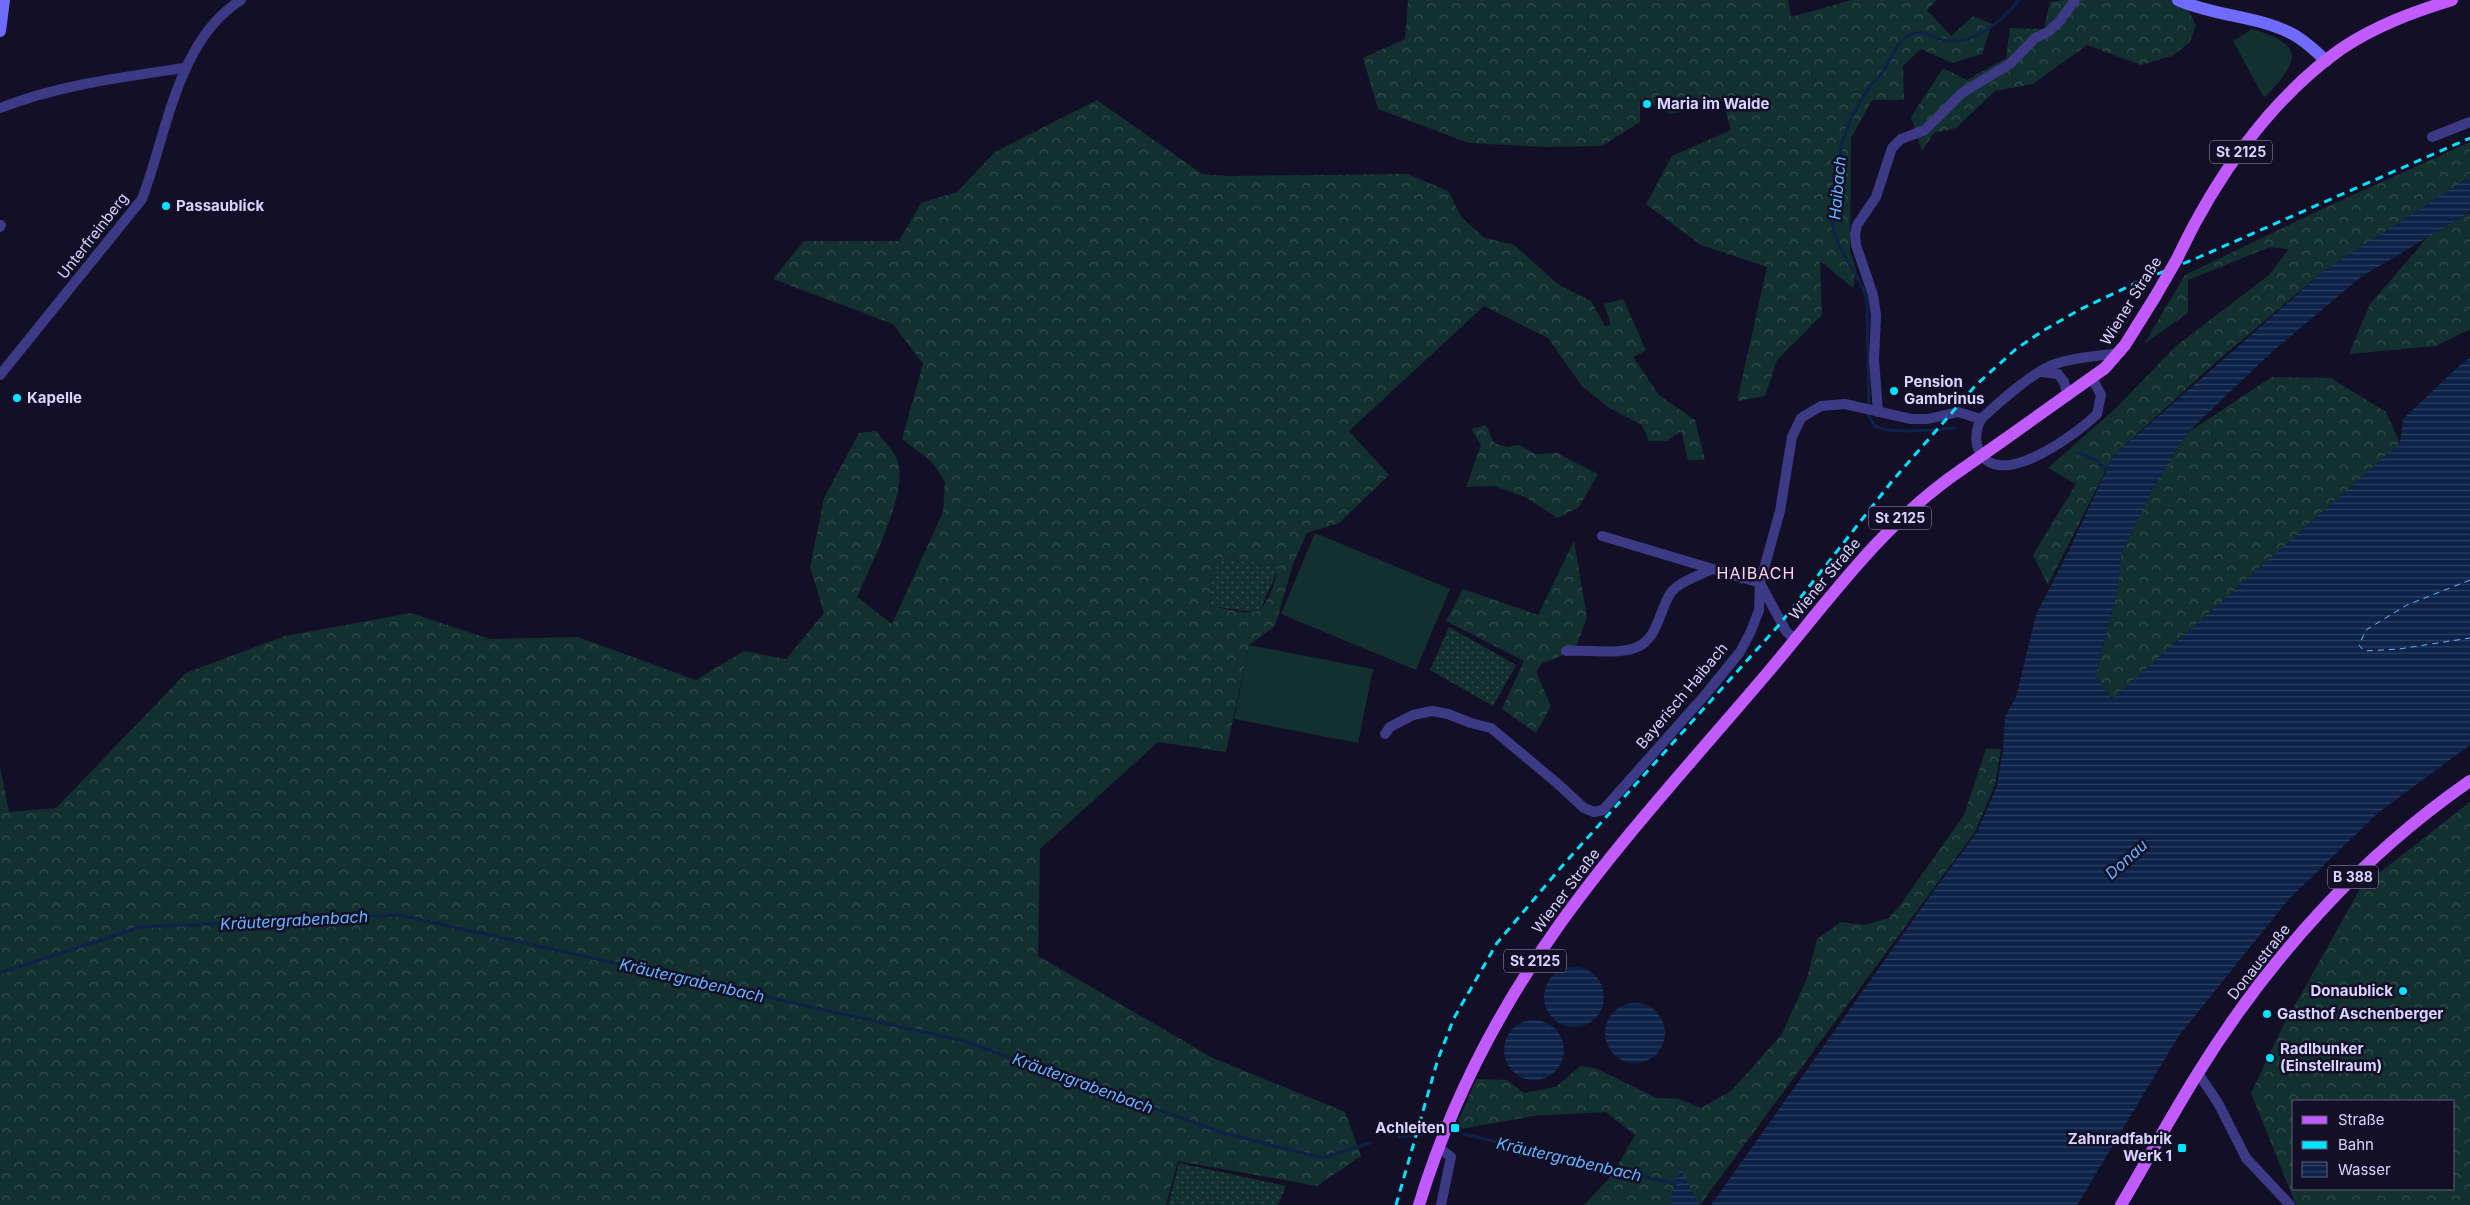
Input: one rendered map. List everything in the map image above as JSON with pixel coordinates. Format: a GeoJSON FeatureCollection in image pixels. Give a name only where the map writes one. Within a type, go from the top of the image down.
{"type":"FeatureCollection","features":[{"type":"Feature","properties":{"kind":"main road"},"geometry":{"type":"LineString","coordinates":[[2178,0],[2208,11],[2284,30],[2310,46],[2326,61]]}},
{"type":"Feature","properties":{"kind":"main road","name":"Wiener Straße"},"geometry":{"type":"LineString","coordinates":[[1419,1205],[1438,1148],[1484,1047],[1532,965],[1558,927],[1627,837],[1896,522],[1932,490],[2092,378],[2120,352],[2177,259],[2197,217],[2222,175],[2285,99],[2326,61],[2378,28],[2416,11],[2452,0]]}},
{"type":"Feature","properties":{"kind":"main road"},"geometry":{"type":"LineString","coordinates":[[0,31],[2,8]]}},
{"type":"Feature","properties":{"kind":"main road","name":"Donaustraße"},"geometry":{"type":"LineString","coordinates":[[2121,1205],[2198,1073],[2265,977],[2336,894],[2390,841],[2470,781]]}},
{"type":"Feature","properties":{"kind":"street","name":"Unterfreinberg"},"geometry":{"type":"LineString","coordinates":[[0,375],[90,266],[142,199],[154,169],[184,68],[215,22],[229,7],[241,0]]}},
{"type":"Feature","properties":{"kind":"street"},"geometry":{"type":"LineString","coordinates":[[1875,412],[1874,359],[1876,315],[1873,295],[1856,245],[1855,234],[1857,225],[1876,197],[1892,148],[1901,139],[1925,130],[1945,107],[1962,92],[2011,63],[2035,38],[2048,32],[2059,22],[2075,0]]}},
{"type":"Feature","properties":{"kind":"street"},"geometry":{"type":"LineString","coordinates":[[0,108],[45,92],[184,68]]}},
{"type":"Feature","properties":{"kind":"street"},"geometry":{"type":"LineString","coordinates":[[2432,138],[2470,122]]}},
{"type":"Feature","properties":{"kind":"street"},"geometry":{"type":"LineString","coordinates":[[2092,378],[2102,395],[2097,414],[2048,450],[2025,461],[2005,464],[1993,463],[1985,458],[1978,448],[1976,438],[1981,419],[2040,372],[2055,364],[2070,360],[2120,352]]}},
{"type":"Feature","properties":{"kind":"street"},"geometry":{"type":"LineString","coordinates":[[2040,372],[2058,374],[2064,382],[2068,396]]}},
{"type":"Feature","properties":{"kind":"street","name":"Bayerisch Haibach"},"geometry":{"type":"LineString","coordinates":[[1385,734],[1390,727],[1413,715],[1432,712],[1448,714],[1491,728],[1584,808],[1594,812],[1603,810],[1740,652],[1752,631],[1759,610],[1760,583],[1780,511],[1792,437],[1801,418],[1821,406],[1845,404],[1916,420],[1958,412],[1981,419]]}},
{"type":"Feature","properties":{"kind":"street"},"geometry":{"type":"LineString","coordinates":[[1602,536],[1710,570],[1734,574],[1760,583],[1786,631],[1796,640]]}},
{"type":"Feature","properties":{"kind":"street"},"geometry":{"type":"LineString","coordinates":[[1566,651],[1636,648],[1653,633],[1671,592],[1710,570]]}},
{"type":"Feature","properties":{"kind":"street"},"geometry":{"type":"LineString","coordinates":[[2198,1073],[2218,1103],[2246,1158],[2290,1205]]}},
{"type":"Feature","properties":{"kind":"street"},"geometry":{"type":"LineString","coordinates":[[1438,1148],[1451,1157],[1442,1205]]}},
{"type":"Feature","properties":{"kind":"green space"},"geometry":{"type":"Polygon","coordinates":[[[1408,0],[1788,0],[1791,17],[1852,0],[1937,0],[1927,10],[1951,36],[1973,16],[1992,24],[1982,54],[1952,63],[1921,49],[1903,66],[1904,100],[1872,100],[1851,138],[1850,251],[1856,269],[1853,288],[1820,261],[1822,315],[1777,360],[1765,396],[1737,401],[1767,267],[1701,245],[1646,204],[1672,156],[1731,130],[1723,102],[1671,114],[1640,99],[1640,122],[1602,146],[1544,147],[1469,143],[1378,109],[1363,58],[1405,39],[1408,0]]]}},
{"type":"Feature","properties":{"kind":"green space"},"geometry":{"type":"Polygon","coordinates":[[[2064,0],[2183,0],[2196,25],[2190,42],[2172,56],[2141,65],[2087,45],[2033,84],[1995,91],[1956,128],[1934,133],[1922,151],[1911,117],[1943,68],[1967,80],[2006,58],[2010,28],[2044,29],[2050,2],[2064,0]]]}},
{"type":"Feature","properties":{"kind":"green space"},"geometry":{"type":"Polygon","coordinates":[[[2252,29],[2270,35],[2282,42],[2289,49],[2292,56],[2290,65],[2284,75],[2264,98],[2233,41],[2252,29]]]}},
{"type":"Feature","properties":{"kind":"green space"},"geometry":{"type":"Polygon","coordinates":[[[1097,100],[1202,174],[1227,176],[1408,174],[1448,191],[1462,218],[1485,238],[1514,245],[1559,285],[1591,301],[1605,326],[1611,325],[1604,304],[1623,299],[1646,350],[1633,357],[1659,395],[1695,420],[1705,460],[1688,460],[1681,431],[1667,441],[1649,441],[1642,425],[1609,408],[1581,385],[1548,338],[1484,306],[1349,431],[1389,475],[1339,523],[1307,533],[1293,564],[1275,626],[1249,645],[1226,752],[1158,742],[1040,849],[1038,956],[1213,1058],[1345,1112],[1361,1156],[1317,1186],[1178,1161],[1166,1205],[0,1205],[0,767],[9,812],[56,808],[186,673],[285,636],[411,613],[490,639],[578,637],[696,680],[744,651],[786,659],[824,613],[810,567],[824,498],[859,433],[876,431],[898,462],[900,475],[893,510],[857,597],[892,624],[943,512],[945,482],[932,462],[902,439],[923,364],[893,324],[773,279],[804,241],[899,241],[921,203],[957,192],[995,152],[1097,100]],[[1215,558],[1209,606],[1243,612],[1259,610],[1271,592],[1279,565],[1215,558]]]}},
{"type":"Feature","properties":{"kind":"green space"},"geometry":{"type":"Polygon","coordinates":[[[2470,142],[2470,177],[2325,270],[2217,361],[2113,456],[2048,585],[2033,555],[2076,484],[2048,468],[2115,409],[2176,346],[2269,275],[2289,249],[2270,247],[2188,280],[2188,313],[2144,344],[2185,275],[2322,209],[2470,142]]]}},
{"type":"Feature","properties":{"kind":"green space"},"geometry":{"type":"Polygon","coordinates":[[[2470,213],[2470,329],[2436,346],[2349,354],[2370,304],[2432,232],[2470,213]]]}},
{"type":"Feature","properties":{"kind":"green space"},"geometry":{"type":"Polygon","coordinates":[[[2272,377],[2331,378],[2386,412],[2400,443],[2112,699],[2095,677],[2118,588],[2121,554],[2154,486],[2187,433],[2272,377]]]}},
{"type":"Feature","properties":{"kind":"green space"},"geometry":{"type":"Polygon","coordinates":[[[1486,425],[1494,443],[1507,447],[1520,445],[1535,454],[1557,453],[1598,474],[1579,507],[1558,518],[1525,497],[1494,486],[1466,487],[1481,445],[1471,429],[1486,425]]]}},
{"type":"Feature","properties":{"kind":"green space"},"geometry":{"type":"Polygon","coordinates":[[[1315,533],[1450,589],[1416,670],[1281,614],[1315,533]]]}},
{"type":"Feature","properties":{"kind":"green space"},"geometry":{"type":"Polygon","coordinates":[[[1574,541],[1587,617],[1575,650],[1541,664],[1536,672],[1551,706],[1536,733],[1502,709],[1524,661],[1446,621],[1463,589],[1538,615],[1574,541]]]}},
{"type":"Feature","properties":{"kind":"green space"},"geometry":{"type":"Polygon","coordinates":[[[1215,558],[1280,565],[1261,608],[1254,612],[1209,606],[1215,558]]]}},
{"type":"Feature","properties":{"kind":"green space"},"geometry":{"type":"Polygon","coordinates":[[[1449,627],[1516,665],[1493,706],[1430,670],[1449,627]]]}},
{"type":"Feature","properties":{"kind":"green space"},"geometry":{"type":"Polygon","coordinates":[[[1249,645],[1373,669],[1358,743],[1234,719],[1249,645]]]}},
{"type":"Feature","properties":{"kind":"green space"},"geometry":{"type":"Polygon","coordinates":[[[1986,749],[2001,749],[1995,785],[1975,832],[1700,1205],[1584,1205],[1612,1175],[1635,1135],[1606,1112],[1533,1116],[1455,1130],[1476,1079],[1507,1080],[1524,1093],[1555,1087],[1581,1066],[1595,1068],[1657,1098],[1679,1099],[1701,1108],[1731,1091],[1782,1034],[1807,978],[1817,939],[1841,922],[1864,925],[1889,918],[1901,904],[1964,815],[1986,749]]]}},
{"type":"Feature","properties":{"kind":"green space"},"geometry":{"type":"Polygon","coordinates":[[[2470,802],[2470,1205],[2296,1205],[2251,1093],[2281,1030],[2361,887],[2470,802]]]}},
{"type":"Feature","properties":{"kind":"green space"},"geometry":{"type":"Polygon","coordinates":[[[1179,1163],[1286,1186],[1278,1205],[1168,1205],[1179,1163]]]}},
{"type":"Feature","properties":{"kind":"water","name":"Donau"},"geometry":{"type":"Polygon","coordinates":[[[2470,177],[2470,210],[2467,214],[2361,277],[2274,350],[2187,433],[2154,486],[2121,554],[2118,588],[2095,677],[2112,699],[2400,443],[2403,419],[2460,365],[2470,358],[2470,745],[2379,812],[2288,900],[2178,1037],[2077,1205],[1711,1205],[1977,832],[1997,786],[2003,749],[2005,717],[2016,697],[2036,615],[2113,456],[2325,270],[2470,177]]]}},
{"type":"Feature","properties":{"kind":"water"},"geometry":{"type":"Polygon","coordinates":[[[1574,967],[1591,972],[1599,980],[1604,997],[1599,1014],[1591,1022],[1574,1027],[1557,1022],[1549,1014],[1544,997],[1549,980],[1557,972],[1574,967]]]}},
{"type":"Feature","properties":{"kind":"water"},"geometry":{"type":"Polygon","coordinates":[[[1635,1003],[1652,1008],[1660,1016],[1665,1033],[1660,1050],[1652,1058],[1635,1063],[1618,1058],[1610,1050],[1605,1033],[1610,1016],[1618,1008],[1635,1003]]]}},
{"type":"Feature","properties":{"kind":"water"},"geometry":{"type":"Polygon","coordinates":[[[1534,1020],[1551,1025],[1559,1033],[1564,1050],[1559,1067],[1551,1075],[1534,1080],[1517,1075],[1509,1067],[1504,1050],[1509,1033],[1517,1025],[1534,1020]]]}},
{"type":"Feature","properties":{"kind":"water"},"geometry":{"type":"Polygon","coordinates":[[[1680,1167],[1699,1205],[1673,1205],[1670,1200],[1680,1167]]]}},
{"type":"Feature","properties":{"kind":"waterway","name":"Haibach"},"geometry":{"type":"LineString","coordinates":[[1955,428],[1914,431],[1882,429],[1876,426],[1869,416],[1867,302],[1860,283],[1840,246],[1833,226],[1834,186],[1840,153],[1848,125],[1868,89],[1883,72],[1902,41],[1917,33],[1949,41],[1969,39],[1997,22],[2019,0]]}},
{"type":"Feature","properties":{"kind":"waterway","name":"Haibach"},"geometry":{"type":"LineString","coordinates":[[2079,453],[2096,460],[2106,470]]}},
{"type":"Feature","properties":{"kind":"waterway","name":"Kräutergrabenbach"},"geometry":{"type":"LineString","coordinates":[[0,973],[140,927],[399,915],[964,1041],[1226,1134],[1323,1158],[1370,1143]]}},
{"type":"Feature","properties":{"kind":"waterway","name":"Kräutergrabenbach"},"geometry":{"type":"LineString","coordinates":[[1399,1137],[1430,1133]]}},
{"type":"Feature","properties":{"kind":"waterway","name":"Kräutergrabenbach"},"geometry":{"type":"LineString","coordinates":[[1464,1134],[1675,1184]]}},
{"type":"Feature","properties":{"kind":"ferry route"},"geometry":{"type":"LineString","coordinates":[[2470,580],[2407,605],[2366,630],[2359,645],[2364,651],[2399,649],[2470,638]]}},
{"type":"Feature","properties":{"kind":"railway"},"geometry":{"type":"LineString","coordinates":[[1396,1205],[1438,1059],[1454,1018],[1497,943],[1563,865],[1779,625],[1893,480],[1976,385],[2016,349],[2079,310],[2140,281],[2197,258],[2470,138]]}},
{"type":"Feature","properties":{"kind":"place","name":"Maria im Walde"},"geometry":{"type":"Point","coordinates":[1647,104]}},
{"type":"Feature","properties":{"kind":"place","name":"Passaublick"},"geometry":{"type":"Point","coordinates":[166,206]}},
{"type":"Feature","properties":{"kind":"place","name":"Pension Gambrinus"},"geometry":{"type":"Point","coordinates":[1894,391]}},
{"type":"Feature","properties":{"kind":"place","name":"Kapelle"},"geometry":{"type":"Point","coordinates":[17,398]}},
{"type":"Feature","properties":{"kind":"place","name":"Donaublick"},"geometry":{"type":"Point","coordinates":[2403,991]}},
{"type":"Feature","properties":{"kind":"place","name":"Gasthof Aschenberger"},"geometry":{"type":"Point","coordinates":[2267,1014]}},
{"type":"Feature","properties":{"kind":"place","name":"Radlbunker (Einstellraum)"},"geometry":{"type":"Point","coordinates":[2270,1058]}},
{"type":"Feature","properties":{"kind":"place","name":"Achleiten"},"geometry":{"type":"Point","coordinates":[1455,1128]}},
{"type":"Feature","properties":{"kind":"place","name":"Zahnradfabrik Werk 1"},"geometry":{"type":"Point","coordinates":[2182,1148]}},
{"type":"Feature","properties":{"kind":"district","name":"HAIBACH"},"geometry":{"type":"Point","coordinates":[1756,573]}}]}
